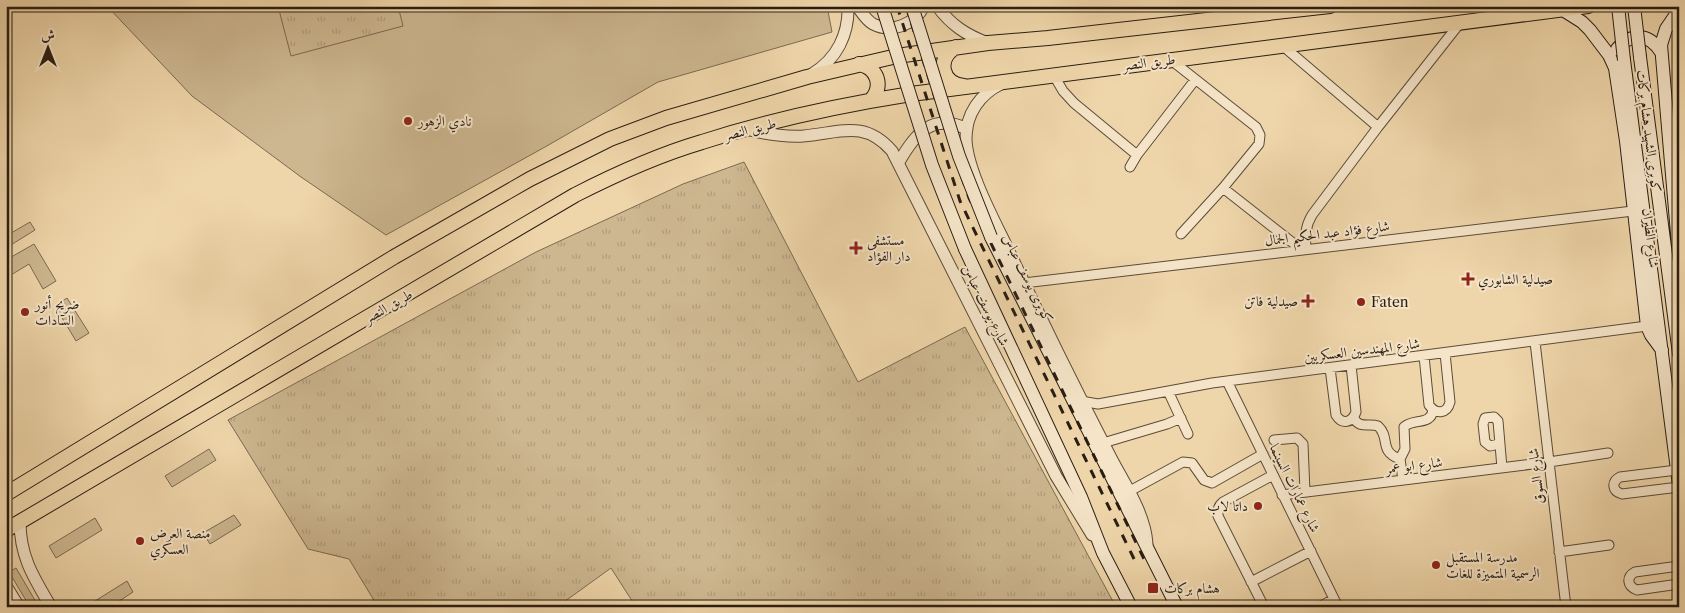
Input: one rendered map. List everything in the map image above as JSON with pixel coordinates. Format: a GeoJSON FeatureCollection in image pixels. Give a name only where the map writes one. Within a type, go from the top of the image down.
{"type":"FeatureCollection","features":[{"type":"Feature","properties":{"kind":"highway"},"geometry":{"type":"LineString","coordinates":[[6,494],[394,257],[556,165],[610,139],[666,118],[858,64],[956,47],[1330,6]]}},
{"type":"Feature","properties":{"kind":"highway","name":"طريق النصر"},"geometry":{"type":"LineString","coordinates":[[6,530],[575,195],[666,154],[746,129],[871,100],[1053,74],[1588,6]]}},
{"type":"Feature","properties":{"kind":"highway"},"geometry":{"type":"LineString","coordinates":[[956,47],[944,58],[944,73],[954,84],[964,86]]}},
{"type":"Feature","properties":{"kind":"highway"},"geometry":{"type":"LineString","coordinates":[[858,64],[872,70],[877,78],[877,92],[871,100]]}},
{"type":"Feature","properties":{"kind":"main road"},"geometry":{"type":"LineString","coordinates":[[882,6],[932,165],[965,249],[1082,497],[1103,552]]}},
{"type":"Feature","properties":{"kind":"main road","name":"كوبرى يوسف عباس"},"geometry":{"type":"LineString","coordinates":[[912,6],[956,148],[991,237],[1147,551]]}},
{"type":"Feature","properties":{"kind":"main road","name":"كوبرى الشهيد هشام بركات"},"geometry":{"type":"LineString","coordinates":[[1618,6],[1620,64],[1662,350]]}},
{"type":"Feature","properties":{"kind":"main road","name":"كوبرى الشهيد هشام بركات"},"geometry":{"type":"LineString","coordinates":[[1634,6],[1678,348]]}},
{"type":"Feature","properties":{"kind":"main road","name":"شارع الطيران"},"geometry":{"type":"LineString","coordinates":[[1563,10],[1582,22],[1609,55],[1620,64],[1633,211],[1648,326],[1656,343],[1662,350],[1679,486]]}},
{"type":"Feature","properties":{"kind":"main road","name":"شارع الطيران"},"geometry":{"type":"LineString","coordinates":[[1679,10],[1666,28],[1661,45],[1679,257]]}},
{"type":"Feature","properties":{"kind":"main road"},"geometry":{"type":"LineString","coordinates":[[1620,64],[1614,58],[1617,50],[1622,42],[1630,38],[1639,36],[1648,39],[1656,44],[1661,52]]}},
{"type":"Feature","properties":{"kind":"main road"},"geometry":{"type":"LineString","coordinates":[[1147,551],[1177,607]]}},
{"type":"Feature","properties":{"kind":"main road","name":"شارع يوسف عباس"},"geometry":{"type":"LineString","coordinates":[[1103,552],[1130,607]]}},
{"type":"Feature","properties":{"kind":"street"},"geometry":{"type":"LineString","coordinates":[[807,77],[830,60],[841,44],[847,26],[848,6]]}},
{"type":"Feature","properties":{"kind":"street"},"geometry":{"type":"LineString","coordinates":[[857,6],[872,23],[893,28],[913,20],[924,6]]}},
{"type":"Feature","properties":{"kind":"street"},"geometry":{"type":"LineString","coordinates":[[937,6],[944,16],[957,28],[972,37],[988,43]]}},
{"type":"Feature","properties":{"kind":"street"},"geometry":{"type":"LineString","coordinates":[[1304,250],[1307,223],[1378,126],[1460,23]]}},
{"type":"Feature","properties":{"kind":"street"},"geometry":{"type":"LineString","coordinates":[[1282,46],[1378,126]]}},
{"type":"Feature","properties":{"kind":"street"},"geometry":{"type":"LineString","coordinates":[[1171,60],[1256,126],[1260,135],[1259,144],[1223,188],[1181,234]]}},
{"type":"Feature","properties":{"kind":"street"},"geometry":{"type":"LineString","coordinates":[[1053,74],[1063,91],[1074,103],[1137,155]]}},
{"type":"Feature","properties":{"kind":"street"},"geometry":{"type":"LineString","coordinates":[[1017,79],[999,85],[984,96],[973,111],[967,129],[967,146],[978,182],[1024,283],[1144,525],[1147,551]]}},
{"type":"Feature","properties":{"kind":"street"},"geometry":{"type":"LineString","coordinates":[[1130,167],[1137,155],[1195,80]]}},
{"type":"Feature","properties":{"kind":"street"},"geometry":{"type":"LineString","coordinates":[[899,162],[916,136],[929,127],[936,124],[952,124],[967,129]]}},
{"type":"Feature","properties":{"kind":"street","name":"شارع يوسف عباس"},"geometry":{"type":"LineString","coordinates":[[746,129],[769,134],[793,136],[842,130],[864,130],[875,135],[892,151],[1056,476],[1103,552]]}},
{"type":"Feature","properties":{"kind":"street"},"geometry":{"type":"LineString","coordinates":[[1223,188],[1304,250]]}},
{"type":"Feature","properties":{"kind":"street","name":"شارع فؤاد عبد الحكيم الجمال"},"geometry":{"type":"LineString","coordinates":[[1024,283],[1633,211]]}},
{"type":"Feature","properties":{"kind":"street","name":"شارع المهندسين العسكريين"},"geometry":{"type":"LineString","coordinates":[[1082,401],[1098,404],[1227,381],[1648,326]]}},
{"type":"Feature","properties":{"kind":"street","name":"شارع السوق"},"geometry":{"type":"LineString","coordinates":[[1534,342],[1566,607]]}},
{"type":"Feature","properties":{"kind":"street"},"geometry":{"type":"LineString","coordinates":[[1424,356],[1429,405],[1433,410],[1444,412],[1450,402],[1445,353]]}},
{"type":"Feature","properties":{"kind":"street"},"geometry":{"type":"LineString","coordinates":[[1330,368],[1336,415],[1339,420],[1344,422],[1354,418],[1356,412],[1351,366]]}},
{"type":"Feature","properties":{"kind":"street","name":"شارع عمارات السينما"},"geometry":{"type":"LineString","coordinates":[[1227,381],[1336,603]]}},
{"type":"Feature","properties":{"kind":"street"},"geometry":{"type":"LineString","coordinates":[[1168,391],[1188,434]]}},
{"type":"Feature","properties":{"kind":"street"},"geometry":{"type":"LineString","coordinates":[[1403,480],[1400,459],[1405,449],[1404,427],[1408,424],[1429,419],[1433,410]]}},
{"type":"Feature","properties":{"kind":"street"},"geometry":{"type":"LineString","coordinates":[[1103,443],[1181,418]]}},
{"type":"Feature","properties":{"kind":"street"},"geometry":{"type":"LineString","coordinates":[[1354,418],[1360,425],[1378,426],[1382,429],[1387,451],[1400,459]]}},
{"type":"Feature","properties":{"kind":"street"},"geometry":{"type":"LineString","coordinates":[[1274,440],[1297,438],[1303,444],[1305,492]]}},
{"type":"Feature","properties":{"kind":"street"},"geometry":{"type":"LineString","coordinates":[[1499,444],[1502,468]]}},
{"type":"Feature","properties":{"kind":"street","name":"شارع ابو عمر"},"geometry":{"type":"LineString","coordinates":[[1282,495],[1608,453]]}},
{"type":"Feature","properties":{"kind":"street"},"geometry":{"type":"LineString","coordinates":[[1128,492],[1183,462],[1192,463],[1204,480],[1212,482],[1263,454]]}},
{"type":"Feature","properties":{"kind":"street"},"geometry":{"type":"LineString","coordinates":[[1677,470],[1620,477],[1613,484],[1617,492],[1622,494],[1679,486]]}},
{"type":"Feature","properties":{"kind":"street"},"geometry":{"type":"LineString","coordinates":[[1264,607],[1218,516],[1218,510],[1219,505],[1223,502],[1273,475]]}},
{"type":"Feature","properties":{"kind":"street"},"geometry":{"type":"LineString","coordinates":[[20,522],[20,541],[25,559],[51,607]]}},
{"type":"Feature","properties":{"kind":"street"},"geometry":{"type":"LineString","coordinates":[[1559,552],[1608,545]]}},
{"type":"Feature","properties":{"kind":"street"},"geometry":{"type":"LineString","coordinates":[[1251,582],[1311,551]]}},
{"type":"Feature","properties":{"kind":"street"},"geometry":{"type":"LineString","coordinates":[[1679,566],[1635,572],[1628,579],[1632,588],[1637,590],[1679,584]]}},
{"type":"Feature","properties":{"kind":"street"},"geometry":{"type":"LineString","coordinates":[[6,586],[19,607]]}},
{"type":"Feature","properties":{"kind":"street"},"geometry":{"type":"LineString","coordinates":[[1319,607],[1336,603]]}},
{"type":"Feature","properties":{"kind":"green space","name":"نادي الزهور"},"geometry":{"type":"Polygon","coordinates":[[[107,6],[827,6],[832,32],[658,82],[386,235],[301,177],[192,96],[107,6]]]}},
{"type":"Feature","properties":{"kind":"green space"},"geometry":{"type":"Polygon","coordinates":[[[278,6],[398,6],[403,26],[291,56],[278,6]]]}},
{"type":"Feature","properties":{"kind":"green space"},"geometry":{"type":"Polygon","coordinates":[[[744,162],[858,382],[965,327],[1116,607],[636,607],[611,568],[557,607],[378,607],[349,559],[308,549],[228,420],[536,252],[683,184],[744,162]]]}},
{"type":"Feature","properties":{"kind":"green space"},"geometry":{"type":"Polygon","coordinates":[[[30,222],[35,230],[6,248],[6,236],[30,222]]]}},
{"type":"Feature","properties":{"kind":"green space"},"geometry":{"type":"Polygon","coordinates":[[[34,244],[56,281],[43,289],[29,264],[6,278],[6,260],[34,244]]]}},
{"type":"Feature","properties":{"kind":"green space"},"geometry":{"type":"Polygon","coordinates":[[[67,298],[89,333],[76,341],[55,306],[67,298]]]}},
{"type":"Feature","properties":{"kind":"green space"},"geometry":{"type":"Polygon","coordinates":[[[209,449],[216,460],[172,487],[165,476],[209,449]]]}},
{"type":"Feature","properties":{"kind":"green space"},"geometry":{"type":"Polygon","coordinates":[[[234,515],[241,525],[210,544],[203,533],[234,515]]]}},
{"type":"Feature","properties":{"kind":"green space"},"geometry":{"type":"Polygon","coordinates":[[[95,518],[102,530],[56,558],[49,546],[95,518]]]}},
{"type":"Feature","properties":{"kind":"green space"},"geometry":{"type":"Polygon","coordinates":[[[16,568],[39,607],[30,607],[9,572],[16,568]]]}},
{"type":"Feature","properties":{"kind":"green space"},"geometry":{"type":"Polygon","coordinates":[[[127,581],[133,592],[110,607],[99,607],[95,601],[127,581]]]}},
{"type":"Feature","properties":{"kind":"railway"},"geometry":{"type":"LineString","coordinates":[[897,6],[960,201],[1136,563]]}},
{"type":"Feature","properties":{"kind":"railway"},"geometry":{"type":"LineString","coordinates":[[906,6],[969,198],[1144,559]]}},
{"type":"Feature","properties":{"kind":"place","name":"نادي الزهور"},"geometry":{"type":"Point","coordinates":[408,121]}},
{"type":"Feature","properties":{"kind":"place","name":"مستشفى دار الفؤاد"},"geometry":{"type":"Point","coordinates":[856,248]}},
{"type":"Feature","properties":{"kind":"place","name":"صيدلية الشابوري"},"geometry":{"type":"Point","coordinates":[1468,279]}},
{"type":"Feature","properties":{"kind":"place","name":"صيدلية فاتن"},"geometry":{"type":"Point","coordinates":[1308,301]}},
{"type":"Feature","properties":{"kind":"place","name":"Faten"},"geometry":{"type":"Point","coordinates":[1361,302]}},
{"type":"Feature","properties":{"kind":"place","name":"ضريح أنور السادات"},"geometry":{"type":"Point","coordinates":[25,312]}},
{"type":"Feature","properties":{"kind":"place","name":"داتا لاب"},"geometry":{"type":"Point","coordinates":[1258,506]}},
{"type":"Feature","properties":{"kind":"place","name":"منصة العرض العسكري"},"geometry":{"type":"Point","coordinates":[140,541]}},
{"type":"Feature","properties":{"kind":"place","name":"مدرسة المستقبل الرسمية المتميزة للغات"},"geometry":{"type":"Point","coordinates":[1436,565]}},
{"type":"Feature","properties":{"kind":"place","name":"هشام بركات"},"geometry":{"type":"Point","coordinates":[1153,588]}}]}
